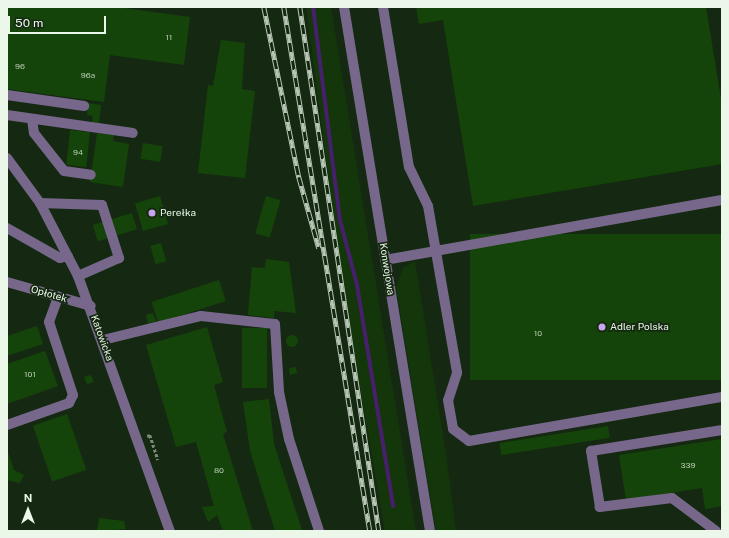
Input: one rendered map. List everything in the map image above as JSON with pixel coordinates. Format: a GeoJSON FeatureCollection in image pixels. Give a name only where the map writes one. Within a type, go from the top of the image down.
{"type":"FeatureCollection","features":[{"type":"Feature","properties":{"kind":"street","name":"Konwojowa"},"geometry":{"type":"LineString","coordinates":[[344,7],[430,531]]}},
{"type":"Feature","properties":{"kind":"street"},"geometry":{"type":"LineString","coordinates":[[383,7],[409,167],[428,206],[457,373],[448,400],[453,429],[469,441],[722,397]]}},
{"type":"Feature","properties":{"kind":"street"},"geometry":{"type":"LineString","coordinates":[[7,96],[84,106]]}},
{"type":"Feature","properties":{"kind":"street"},"geometry":{"type":"LineString","coordinates":[[7,115],[133,133]]}},
{"type":"Feature","properties":{"kind":"street"},"geometry":{"type":"LineString","coordinates":[[32,119],[34,133],[64,171],[91,175]]}},
{"type":"Feature","properties":{"kind":"street","name":"Katowicka"},"geometry":{"type":"LineString","coordinates":[[7,158],[40,203],[78,276],[91,306],[170,531]]}},
{"type":"Feature","properties":{"kind":"street"},"geometry":{"type":"LineString","coordinates":[[385,260],[436,253],[722,200]]}},
{"type":"Feature","properties":{"kind":"street"},"geometry":{"type":"LineString","coordinates":[[40,203],[102,205],[118,258],[78,276]]}},
{"type":"Feature","properties":{"kind":"street"},"geometry":{"type":"LineString","coordinates":[[7,228],[60,258],[68,256]]}},
{"type":"Feature","properties":{"kind":"street","name":"Opłotek"},"geometry":{"type":"LineString","coordinates":[[7,282],[91,306]]}},
{"type":"Feature","properties":{"kind":"street"},"geometry":{"type":"LineString","coordinates":[[7,425],[69,403],[73,396],[48,322],[58,297]]}},
{"type":"Feature","properties":{"kind":"street"},"geometry":{"type":"LineString","coordinates":[[103,340],[201,316],[275,324],[280,392],[289,439],[319,531]]}},
{"type":"Feature","properties":{"kind":"street"},"geometry":{"type":"LineString","coordinates":[[716,531],[672,498],[600,507],[591,451],[722,430]]}},
{"type":"Feature","properties":{"kind":"green space"},"geometry":{"type":"Polygon","coordinates":[[[306,7],[331,7],[416,531],[385,531],[345,301],[306,7]]]}},
{"type":"Feature","properties":{"kind":"green space"},"geometry":{"type":"Polygon","coordinates":[[[415,261],[446,454],[456,531],[436,531],[396,287],[403,268],[415,261]]]}},
{"type":"Feature","properties":{"kind":"building"},"geometry":{"type":"Polygon","coordinates":[[[7,7],[117,7],[190,17],[184,65],[110,55],[104,102],[7,89],[7,7]]]}},
{"type":"Feature","properties":{"kind":"building"},"geometry":{"type":"Polygon","coordinates":[[[416,7],[706,7],[722,105],[722,164],[473,206],[443,20],[419,24],[416,7]]]}},
{"type":"Feature","properties":{"kind":"building"},"geometry":{"type":"Polygon","coordinates":[[[221,40],[245,43],[242,89],[255,91],[245,178],[198,173],[208,85],[213,86],[221,40]]]}},
{"type":"Feature","properties":{"kind":"building"},"geometry":{"type":"Polygon","coordinates":[[[88,103],[101,105],[99,123],[92,122],[93,116],[87,115],[88,103]]]}},
{"type":"Feature","properties":{"kind":"building"},"geometry":{"type":"Polygon","coordinates":[[[70,130],[90,132],[86,167],[66,165],[70,130]]]}},
{"type":"Feature","properties":{"kind":"building"},"geometry":{"type":"Polygon","coordinates":[[[97,133],[114,135],[113,141],[129,144],[123,187],[90,182],[97,133]]]}},
{"type":"Feature","properties":{"kind":"building"},"geometry":{"type":"Polygon","coordinates":[[[143,143],[163,146],[160,162],[140,159],[143,143]]]}},
{"type":"Feature","properties":{"kind":"building","name":"Perełka"},"geometry":{"type":"Polygon","coordinates":[[[160,196],[168,224],[143,231],[135,203],[160,196]]]}},
{"type":"Feature","properties":{"kind":"building"},"geometry":{"type":"Polygon","coordinates":[[[266,196],[280,200],[270,238],[255,233],[266,196]]]}},
{"type":"Feature","properties":{"kind":"building"},"geometry":{"type":"Polygon","coordinates":[[[132,213],[137,229],[98,241],[93,225],[132,213]]]}},
{"type":"Feature","properties":{"kind":"building","name":"Adler Polska"},"geometry":{"type":"Polygon","coordinates":[[[470,234],[722,234],[722,380],[470,380],[470,234]]]}},
{"type":"Feature","properties":{"kind":"building"},"geometry":{"type":"Polygon","coordinates":[[[161,243],[166,261],[156,264],[150,246],[161,243]]]}},
{"type":"Feature","properties":{"kind":"building"},"geometry":{"type":"Polygon","coordinates":[[[266,259],[289,262],[296,313],[274,311],[274,318],[248,315],[252,267],[265,268],[266,259]]]}},
{"type":"Feature","properties":{"kind":"building"},"geometry":{"type":"Polygon","coordinates":[[[219,280],[226,301],[158,323],[151,302],[219,280]]]}},
{"type":"Feature","properties":{"kind":"building"},"geometry":{"type":"Polygon","coordinates":[[[153,313],[156,321],[148,324],[146,315],[153,313]]]}},
{"type":"Feature","properties":{"kind":"building"},"geometry":{"type":"Polygon","coordinates":[[[37,326],[43,344],[7,356],[7,336],[37,326]]]}},
{"type":"Feature","properties":{"kind":"building"},"geometry":{"type":"Polygon","coordinates":[[[207,327],[223,382],[214,385],[227,432],[223,434],[253,531],[223,531],[217,515],[208,522],[202,507],[214,506],[196,442],[176,447],[146,345],[207,327]]]}},
{"type":"Feature","properties":{"kind":"building"},"geometry":{"type":"Polygon","coordinates":[[[242,328],[267,328],[267,388],[242,388],[242,328]]]}},
{"type":"Feature","properties":{"kind":"building"},"geometry":{"type":"Polygon","coordinates":[[[290,335],[294,335],[298,341],[294,347],[290,347],[286,343],[286,339],[290,335]]]}},
{"type":"Feature","properties":{"kind":"building"},"geometry":{"type":"Polygon","coordinates":[[[45,351],[58,386],[7,404],[7,364],[45,351]]]}},
{"type":"Feature","properties":{"kind":"building"},"geometry":{"type":"Polygon","coordinates":[[[296,367],[297,373],[290,375],[289,368],[296,367]]]}},
{"type":"Feature","properties":{"kind":"building"},"geometry":{"type":"Polygon","coordinates":[[[91,375],[94,382],[87,384],[84,377],[91,375]]]}},
{"type":"Feature","properties":{"kind":"building"},"geometry":{"type":"Polygon","coordinates":[[[269,399],[274,444],[302,530],[299,531],[275,531],[250,451],[243,402],[269,399]]]}},
{"type":"Feature","properties":{"kind":"building"},"geometry":{"type":"Polygon","coordinates":[[[67,414],[86,470],[52,482],[33,426],[67,414]]]}},
{"type":"Feature","properties":{"kind":"building"},"geometry":{"type":"Polygon","coordinates":[[[608,426],[610,438],[501,455],[499,443],[608,426]]]}},
{"type":"Feature","properties":{"kind":"building"},"geometry":{"type":"Polygon","coordinates":[[[722,439],[722,506],[705,509],[702,488],[626,500],[619,455],[722,439]]]}},
{"type":"Feature","properties":{"kind":"building"},"geometry":{"type":"Polygon","coordinates":[[[7,449],[14,470],[24,475],[20,483],[7,480],[7,449]]]}},
{"type":"Feature","properties":{"kind":"building"},"geometry":{"type":"Polygon","coordinates":[[[99,518],[124,521],[126,529],[97,531],[99,518]]]}},
{"type":"Feature","properties":{"kind":"waterway"},"geometry":{"type":"LineString","coordinates":[[313,7],[340,220],[357,285],[393,506]]}},
{"type":"Feature","properties":{"kind":"railway"},"geometry":{"type":"LineString","coordinates":[[264,7],[299,177],[319,248]]}},
{"type":"Feature","properties":{"kind":"railway"},"geometry":{"type":"LineString","coordinates":[[284,7],[370,531]]}},
{"type":"Feature","properties":{"kind":"railway"},"geometry":{"type":"LineString","coordinates":[[300,7],[379,531]]}},
{"type":"Feature","properties":{"kind":"place","name":"Perełka"},"geometry":{"type":"Point","coordinates":[152,213]}},
{"type":"Feature","properties":{"kind":"place","name":"Adler Polska"},"geometry":{"type":"Point","coordinates":[602,327]}}]}
